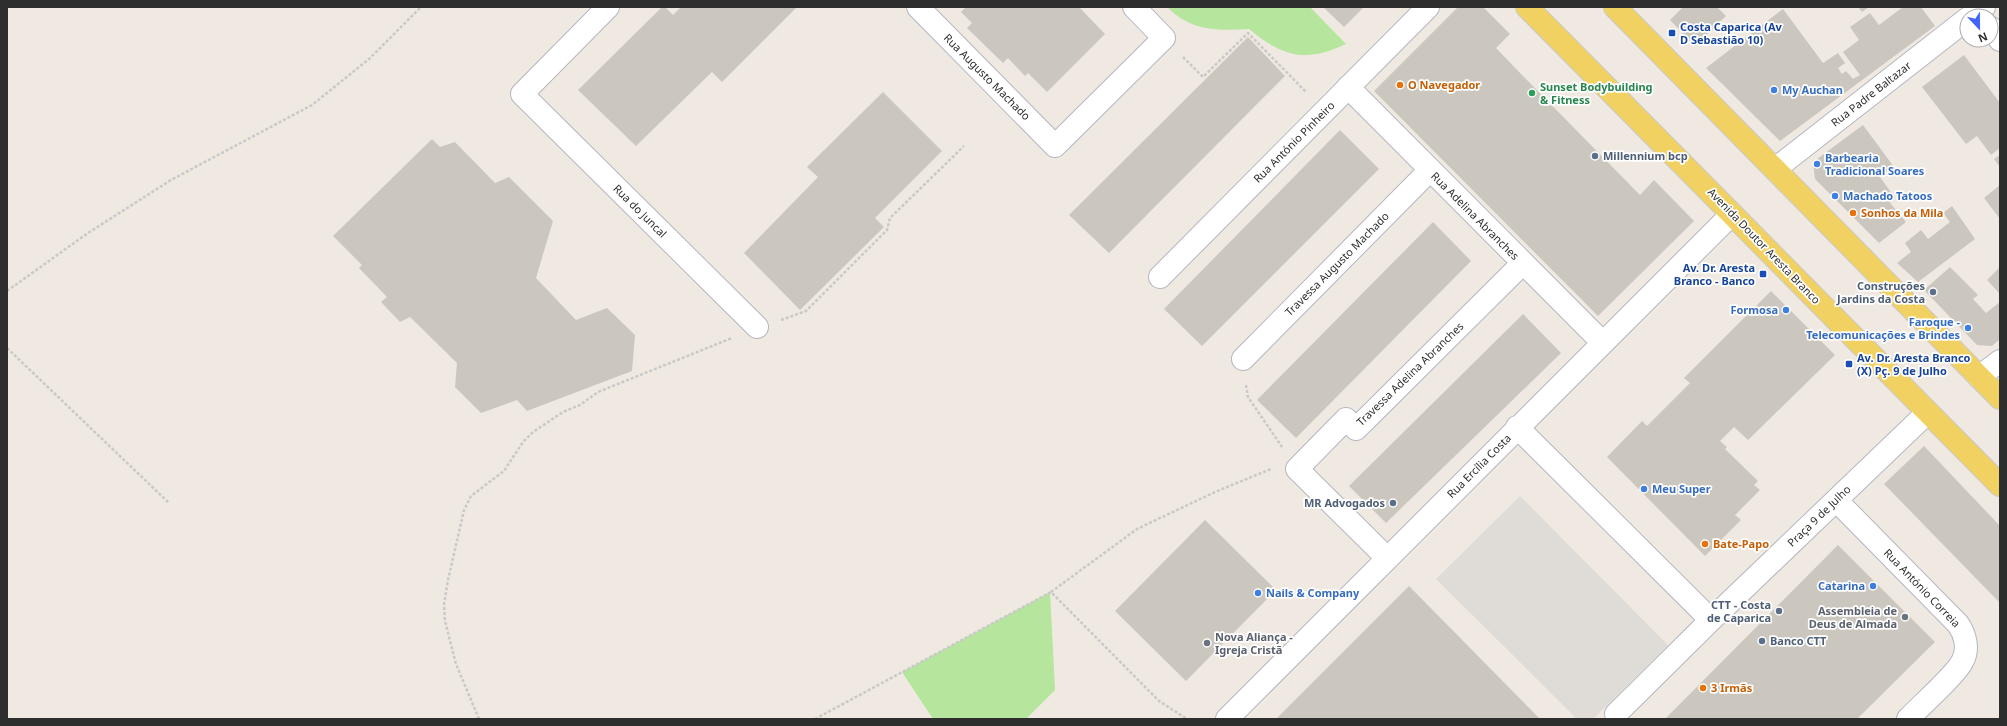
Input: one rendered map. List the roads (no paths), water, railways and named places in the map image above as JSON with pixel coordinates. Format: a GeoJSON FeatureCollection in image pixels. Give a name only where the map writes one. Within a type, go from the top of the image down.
{"type":"FeatureCollection","features":[{"type":"Feature","properties":{"kind":"main road","name":"Avenida Doutor Aresta Branco"},"geometry":{"type":"LineString","coordinates":[[1527,7],[1927,413],[2000,485]]}},
{"type":"Feature","properties":{"kind":"main road"},"geometry":{"type":"LineString","coordinates":[[1615,7],[2000,398]]}},
{"type":"Feature","properties":{"kind":"street","name":"Rua do Juncal"},"geometry":{"type":"LineString","coordinates":[[608,7],[522,94],[757,327]]}},
{"type":"Feature","properties":{"kind":"street","name":"Rua Augusto Machado"},"geometry":{"type":"LineString","coordinates":[[918,7],[1056,146],[1164,38],[1134,7]]}},
{"type":"Feature","properties":{"kind":"street","name":"Rua António Pinheiro"},"geometry":{"type":"LineString","coordinates":[[1160,277],[1428,7]]}},
{"type":"Feature","properties":{"kind":"street","name":"Rua Padre Baltazar"},"geometry":{"type":"LineString","coordinates":[[1774,169],[1959,26]]}},
{"type":"Feature","properties":{"kind":"street","name":"Rua Adelina Abranches"},"geometry":{"type":"LineString","coordinates":[[1348,87],[1603,343]]}},
{"type":"Feature","properties":{"kind":"street","name":"Travessa Augusto Machado"},"geometry":{"type":"LineString","coordinates":[[1243,358],[1430,170]]}},
{"type":"Feature","properties":{"kind":"street","name":"Rua Ercília Costa"},"geometry":{"type":"LineString","coordinates":[[1227,719],[1517,427],[1732,214]]}},
{"type":"Feature","properties":{"kind":"street","name":"Travessa Adelina Abranches"},"geometry":{"type":"LineString","coordinates":[[1387,558],[1297,469],[1346,419],[1356,429],[1523,263]]}},
{"type":"Feature","properties":{"kind":"street"},"geometry":{"type":"LineString","coordinates":[[1979,377],[2000,361]]}},
{"type":"Feature","properties":{"kind":"street","name":"Praça 9 de Julho"},"geometry":{"type":"LineString","coordinates":[[1616,714],[1711,620],[1927,413]]}},
{"type":"Feature","properties":{"kind":"street"},"geometry":{"type":"LineString","coordinates":[[1517,427],[1711,620]]}},
{"type":"Feature","properties":{"kind":"street","name":"Rua António Correia"},"geometry":{"type":"LineString","coordinates":[[1836,500],[1958,624],[1964,636],[1966,647],[1963,661],[1908,719]]}},
{"type":"Feature","properties":{"kind":"place","name":"Costa Caparica (Av D Sebastião 10)"},"geometry":{"type":"Point","coordinates":[1672,33]}},
{"type":"Feature","properties":{"kind":"place","name":"O Navegador"},"geometry":{"type":"Point","coordinates":[1400,85]}},
{"type":"Feature","properties":{"kind":"place","name":"My Auchan"},"geometry":{"type":"Point","coordinates":[1774,90]}},
{"type":"Feature","properties":{"kind":"place","name":"Sunset Bodybuilding & Fitness"},"geometry":{"type":"Point","coordinates":[1532,93]}},
{"type":"Feature","properties":{"kind":"place","name":"Millennium bcp"},"geometry":{"type":"Point","coordinates":[1595,156]}},
{"type":"Feature","properties":{"kind":"place","name":"Barbearia Tradicional Soares"},"geometry":{"type":"Point","coordinates":[1817,164]}},
{"type":"Feature","properties":{"kind":"place","name":"Machado Tatoos"},"geometry":{"type":"Point","coordinates":[1835,196]}},
{"type":"Feature","properties":{"kind":"place","name":"Sonhos da Mila"},"geometry":{"type":"Point","coordinates":[1853,213]}},
{"type":"Feature","properties":{"kind":"place","name":"Av. Dr. Aresta Branco - Banco"},"geometry":{"type":"Point","coordinates":[1763,274]}},
{"type":"Feature","properties":{"kind":"place","name":"Construções Jardins da Costa"},"geometry":{"type":"Point","coordinates":[1933,292]}},
{"type":"Feature","properties":{"kind":"place","name":"Formosa"},"geometry":{"type":"Point","coordinates":[1786,310]}},
{"type":"Feature","properties":{"kind":"place","name":"Faroque - Telecomunicações e Brindes"},"geometry":{"type":"Point","coordinates":[1968,328]}},
{"type":"Feature","properties":{"kind":"place","name":"Av. Dr. Aresta Branco (X) Pç. 9 de Julho"},"geometry":{"type":"Point","coordinates":[1849,364]}},
{"type":"Feature","properties":{"kind":"place","name":"Meu Super"},"geometry":{"type":"Point","coordinates":[1644,489]}},
{"type":"Feature","properties":{"kind":"place","name":"MR Advogados"},"geometry":{"type":"Point","coordinates":[1393,503]}},
{"type":"Feature","properties":{"kind":"place","name":"Bate-Papo"},"geometry":{"type":"Point","coordinates":[1705,544]}},
{"type":"Feature","properties":{"kind":"place","name":"Catarina"},"geometry":{"type":"Point","coordinates":[1873,586]}},
{"type":"Feature","properties":{"kind":"place","name":"Nails & Company"},"geometry":{"type":"Point","coordinates":[1258,593]}},
{"type":"Feature","properties":{"kind":"place","name":"CTT - Costa de Caparica"},"geometry":{"type":"Point","coordinates":[1779,611]}},
{"type":"Feature","properties":{"kind":"place","name":"Assembleia de Deus de Almada"},"geometry":{"type":"Point","coordinates":[1905,617]}},
{"type":"Feature","properties":{"kind":"place","name":"Banco CTT"},"geometry":{"type":"Point","coordinates":[1762,641]}},
{"type":"Feature","properties":{"kind":"place","name":"Nova Aliança - Igreja Cristã"},"geometry":{"type":"Point","coordinates":[1207,643]}},
{"type":"Feature","properties":{"kind":"place","name":"3 Irmãs"},"geometry":{"type":"Point","coordinates":[1703,688]}}]}
